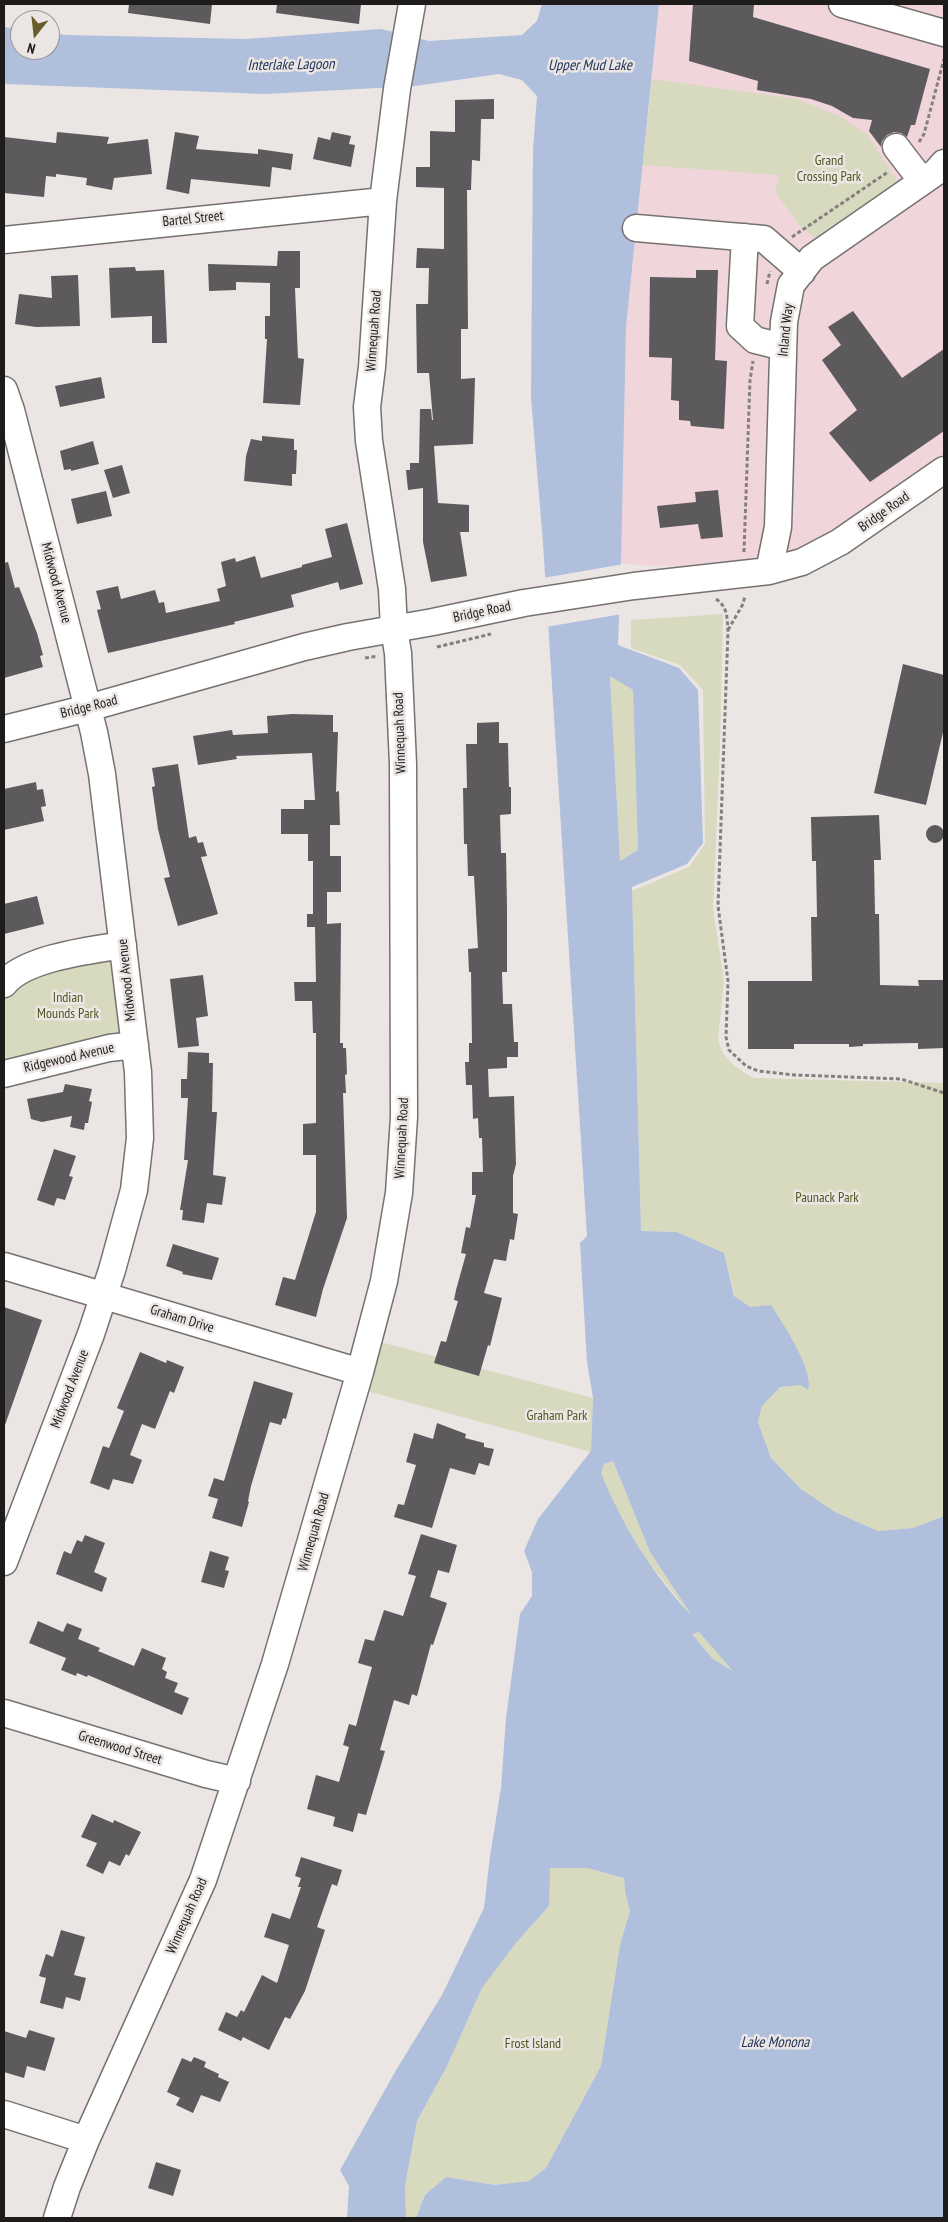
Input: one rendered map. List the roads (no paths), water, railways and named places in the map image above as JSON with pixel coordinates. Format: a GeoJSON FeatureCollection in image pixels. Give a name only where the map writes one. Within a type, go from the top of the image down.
{"type":"FeatureCollection","features":[{"type":"Feature","properties":{"kind":"street","name":"Winnequah Road"},"geometry":{"type":"LineString","coordinates":[[57,2218],[86,2140],[203,1880],[237,1781],[275,1664],[360,1372],[384,1281],[399,1193],[404,1117],[403,764],[398,653],[394,629],[392,589],[369,441],[367,407],[372,367],[383,201],[397,89],[412,4]]}},
{"type":"Feature","properties":{"kind":"street"},"geometry":{"type":"LineString","coordinates":[[842,4],[944,33]]}},
{"type":"Feature","properties":{"kind":"street"},"geometry":{"type":"LineString","coordinates":[[896,146],[922,181]]}},
{"type":"Feature","properties":{"kind":"street","name":"Inland Way"},"geometry":{"type":"LineString","coordinates":[[769,571],[778,527],[784,322],[791,285],[812,258],[922,181],[944,163]]}},
{"type":"Feature","properties":{"kind":"street","name":"Bartel Street"},"geometry":{"type":"LineString","coordinates":[[4,240],[383,201]]}},
{"type":"Feature","properties":{"kind":"street"},"geometry":{"type":"LineString","coordinates":[[636,228],[764,239],[802,272]]}},
{"type":"Feature","properties":{"kind":"street"},"geometry":{"type":"LineString","coordinates":[[745,237],[740,326],[755,340],[783,347]]}},
{"type":"Feature","properties":{"kind":"street","name":"Midwood Avenue"},"geometry":{"type":"LineString","coordinates":[[4,394],[88,708],[102,774],[138,1072],[140,1138],[134,1190],[104,1296],[4,1562]]}},
{"type":"Feature","properties":{"kind":"street","name":"Bridge Road"},"geometry":{"type":"LineString","coordinates":[[4,729],[88,708],[304,647],[524,603],[634,586],[769,571],[802,562],[840,542],[944,470]]}},
{"type":"Feature","properties":{"kind":"street"},"geometry":{"type":"LineString","coordinates":[[4,984],[22,970],[50,959],[123,945]]}},
{"type":"Feature","properties":{"kind":"street","name":"Ridgewood Avenue"},"geometry":{"type":"LineString","coordinates":[[4,1074],[109,1048],[135,1046]]}},
{"type":"Feature","properties":{"kind":"street","name":"Graham Drive"},"geometry":{"type":"LineString","coordinates":[[4,1266],[360,1372]]}},
{"type":"Feature","properties":{"kind":"street","name":"Greenwood Street"},"geometry":{"type":"LineString","coordinates":[[4,1713],[206,1774],[237,1781]]}},
{"type":"Feature","properties":{"kind":"street"},"geometry":{"type":"LineString","coordinates":[[4,2114],[86,2140]]}},
{"type":"Feature","properties":{"kind":"water","name":"Lake Monona"},"geometry":{"type":"Polygon","coordinates":[[[542,4],[659,4],[626,327],[618,645],[679,668],[698,690],[703,843],[687,864],[632,887],[641,1231],[677,1232],[724,1253],[734,1296],[750,1307],[771,1305],[796,1347],[807,1371],[809,1382],[808,1390],[801,1385],[780,1387],[762,1406],[758,1422],[771,1458],[801,1489],[835,1512],[878,1531],[913,1528],[944,1516],[944,2218],[416,2218],[425,2195],[446,2177],[495,2185],[529,2181],[546,2168],[601,2066],[620,1945],[630,1911],[624,1878],[587,1868],[550,1868],[549,1906],[516,1943],[482,1988],[447,2066],[417,2121],[405,2186],[406,2218],[347,2218],[349,2186],[340,2170],[395,2072],[442,1995],[484,1908],[501,1788],[506,1718],[520,1614],[532,1596],[532,1572],[524,1551],[538,1519],[591,1451],[593,1398],[587,1362],[580,1243],[587,1236],[543,543],[531,397],[533,150],[537,96],[522,80],[499,74],[415,86],[265,94],[6,84],[4,83],[4,27],[10,28],[10,60],[60,60],[60,34],[246,39],[381,29],[429,41],[522,35],[537,21],[542,4]],[[610,676],[620,861],[638,850],[633,690],[610,676]],[[613,1461],[604,1464],[601,1473],[619,1512],[640,1549],[664,1584],[692,1616],[650,1552],[613,1461]],[[699,1632],[692,1634],[713,1659],[733,1671],[699,1632]]]}},
{"type":"Feature","properties":{"kind":"water label","name":"Interlake Lagoon"},"geometry":{"type":"Point","coordinates":[291,65]}},
{"type":"Feature","properties":{"kind":"water label","name":"Upper Mud Lake"},"geometry":{"type":"Point","coordinates":[590,66]}},
{"type":"Feature","properties":{"kind":"park label","name":"Grand Crossing Park"},"geometry":{"type":"Point","coordinates":[829,170]}},
{"type":"Feature","properties":{"kind":"park label","name":"Indian Mounds Park"},"geometry":{"type":"Point","coordinates":[68,1006]}},
{"type":"Feature","properties":{"kind":"park label","name":"Paunack Park"},"geometry":{"type":"Point","coordinates":[827,1198]}},
{"type":"Feature","properties":{"kind":"park label","name":"Graham Park"},"geometry":{"type":"Point","coordinates":[557,1416]}},
{"type":"Feature","properties":{"kind":"park label","name":"Frost Island"},"geometry":{"type":"Point","coordinates":[533,2044]}}]}
